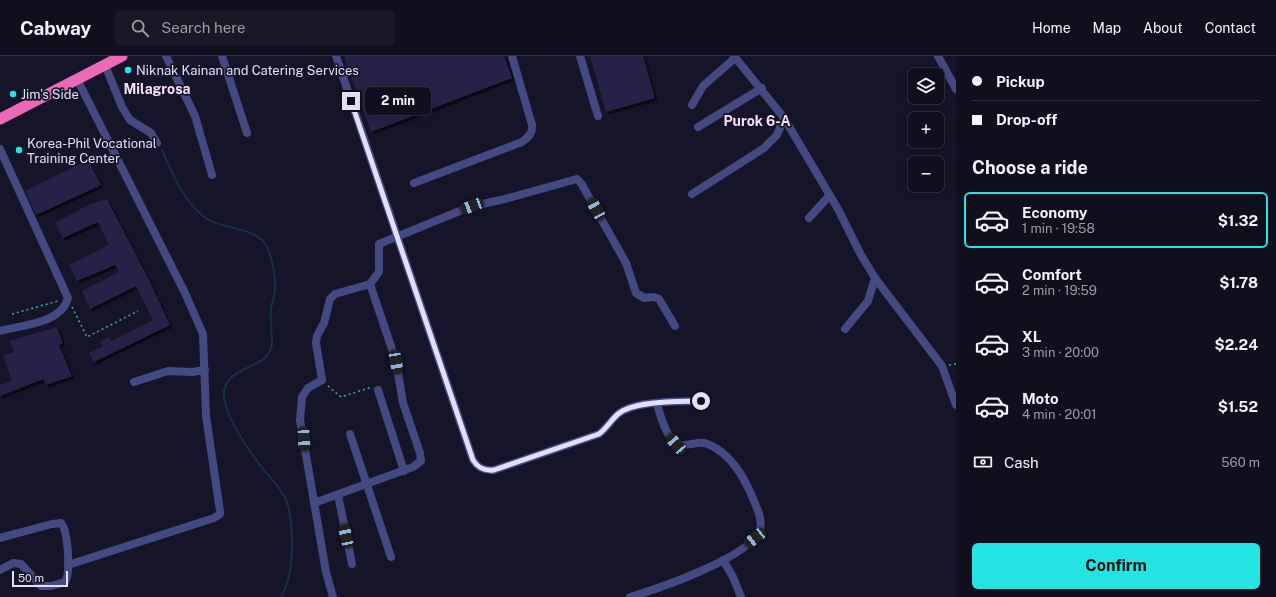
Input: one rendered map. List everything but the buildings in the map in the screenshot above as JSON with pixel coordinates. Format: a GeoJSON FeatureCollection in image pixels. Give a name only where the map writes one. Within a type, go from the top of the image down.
{"type":"FeatureCollection","features":[{"type":"Feature","properties":{"kind":"highway"},"geometry":{"type":"LineString","coordinates":[[0,119],[122,56]]}},
{"type":"Feature","properties":{"kind":"street"},"geometry":{"type":"LineString","coordinates":[[166,56],[195,116],[212,174]]}},
{"type":"Feature","properties":{"kind":"street"},"geometry":{"type":"LineString","coordinates":[[222,56],[234,89],[247,133]]}},
{"type":"Feature","properties":{"kind":"street"},"geometry":{"type":"LineString","coordinates":[[336,56],[473,460],[477,466],[482,469],[494,470],[599,434],[606,429],[622,411],[642,405],[701,401]]}},
{"type":"Feature","properties":{"kind":"street"},"geometry":{"type":"LineString","coordinates":[[414,183],[522,142],[529,137],[533,131],[532,125],[512,56]]}},
{"type":"Feature","properties":{"kind":"street"},"geometry":{"type":"LineString","coordinates":[[580,56],[598,116]]}},
{"type":"Feature","properties":{"kind":"street"},"geometry":{"type":"LineString","coordinates":[[938,56],[956,89]]}},
{"type":"Feature","properties":{"kind":"street"},"geometry":{"type":"LineString","coordinates":[[692,105],[703,86],[735,57],[762,88],[784,118],[875,278],[938,361],[946,376],[956,405]]}},
{"type":"Feature","properties":{"kind":"street"},"geometry":{"type":"LineString","coordinates":[[105,65],[122,106],[130,120],[151,133],[157,143]]}},
{"type":"Feature","properties":{"kind":"street"},"geometry":{"type":"LineString","coordinates":[[68,565],[220,514],[214,460],[206,416],[205,344],[200,324],[77,80]]}},
{"type":"Feature","properties":{"kind":"street"},"geometry":{"type":"LineString","coordinates":[[698,127],[762,88]]}},
{"type":"Feature","properties":{"kind":"street"},"geometry":{"type":"LineString","coordinates":[[692,194],[764,148],[777,135],[784,118]]}},
{"type":"Feature","properties":{"kind":"street"},"geometry":{"type":"LineString","coordinates":[[0,149],[68,298],[66,305],[54,316],[0,331]]}},
{"type":"Feature","properties":{"kind":"street"},"geometry":{"type":"LineString","coordinates":[[333,597],[326,572],[306,464],[304,433],[300,420],[300,404],[302,397],[308,388],[322,380],[316,343],[317,336],[324,323],[330,299],[335,294],[370,284],[379,272],[379,244],[397,235],[472,206],[501,200],[577,179],[581,183],[626,263],[636,293],[644,298],[654,297],[659,299],[675,326]]}},
{"type":"Feature","properties":{"kind":"street"},"geometry":{"type":"LineString","coordinates":[[809,218],[829,196]]}},
{"type":"Feature","properties":{"kind":"street"},"geometry":{"type":"LineString","coordinates":[[845,329],[868,301],[872,293],[875,278]]}},
{"type":"Feature","properties":{"kind":"street"},"geometry":{"type":"LineString","coordinates":[[314,504],[404,471],[419,464],[421,458],[403,403],[396,362],[370,284]]}},
{"type":"Feature","properties":{"kind":"street"},"geometry":{"type":"LineString","coordinates":[[134,382],[163,372],[192,372],[205,370]]}},
{"type":"Feature","properties":{"kind":"street"},"geometry":{"type":"LineString","coordinates":[[378,390],[404,471]]}},
{"type":"Feature","properties":{"kind":"street"},"geometry":{"type":"LineString","coordinates":[[630,597],[668,586],[705,570],[723,560],[755,538],[760,529],[760,520],[757,509],[746,482],[728,458],[716,449],[705,444],[697,442],[681,446],[676,444],[664,425],[657,404]]}},
{"type":"Feature","properties":{"kind":"street"},"geometry":{"type":"LineString","coordinates":[[350,434],[391,557]]}},
{"type":"Feature","properties":{"kind":"street"},"geometry":{"type":"LineString","coordinates":[[338,495],[352,564]]}},
{"type":"Feature","properties":{"kind":"street"},"geometry":{"type":"LineString","coordinates":[[0,538],[61,523],[65,529],[68,577],[65,582],[44,587],[41,586],[21,564],[14,563],[0,570]]}},
{"type":"Feature","properties":{"kind":"street"},"geometry":{"type":"LineString","coordinates":[[723,560],[733,577],[741,597]]}},
{"type":"Feature","properties":{"kind":"path"},"geometry":{"type":"LineString","coordinates":[[12,314],[68,298],[87,337],[138,312]]}},
{"type":"Feature","properties":{"kind":"path"},"geometry":{"type":"LineString","coordinates":[[322,380],[341,397],[372,387],[376,387],[378,390]]}},
{"type":"Feature","properties":{"kind":"waterway"},"geometry":{"type":"LineString","coordinates":[[162,150],[179,186],[196,210],[211,221],[250,233],[258,237],[265,243],[272,261],[275,293],[271,309],[271,348],[268,355],[262,360],[230,378],[226,384],[224,394],[228,412],[239,435],[281,491],[288,506],[292,527],[292,548],[290,573],[281,597]]}},
{"type":"Feature","properties":{"kind":"place","name":"Niknak Kainan and Catering Services"},"geometry":{"type":"Point","coordinates":[128,70]}},
{"type":"Feature","properties":{"kind":"place","name":"Jim's Side"},"geometry":{"type":"Point","coordinates":[13,94]}},
{"type":"Feature","properties":{"kind":"place","name":"Korea-Phil Vocational Training Center"},"geometry":{"type":"Point","coordinates":[19,150]}},
{"type":"Feature","properties":{"kind":"district","name":"Milagrosa"},"geometry":{"type":"Point","coordinates":[157,89]}},
{"type":"Feature","properties":{"kind":"district","name":"Purok 6-A"},"geometry":{"type":"Point","coordinates":[757,121]}},
{"type":"Feature","properties":{"kind":"route"},"geometry":{"type":"LineString","coordinates":[[351,101],[473,460],[477,466],[482,469],[494,470],[599,434],[606,429],[622,411],[642,405],[701,401]]}}]}
